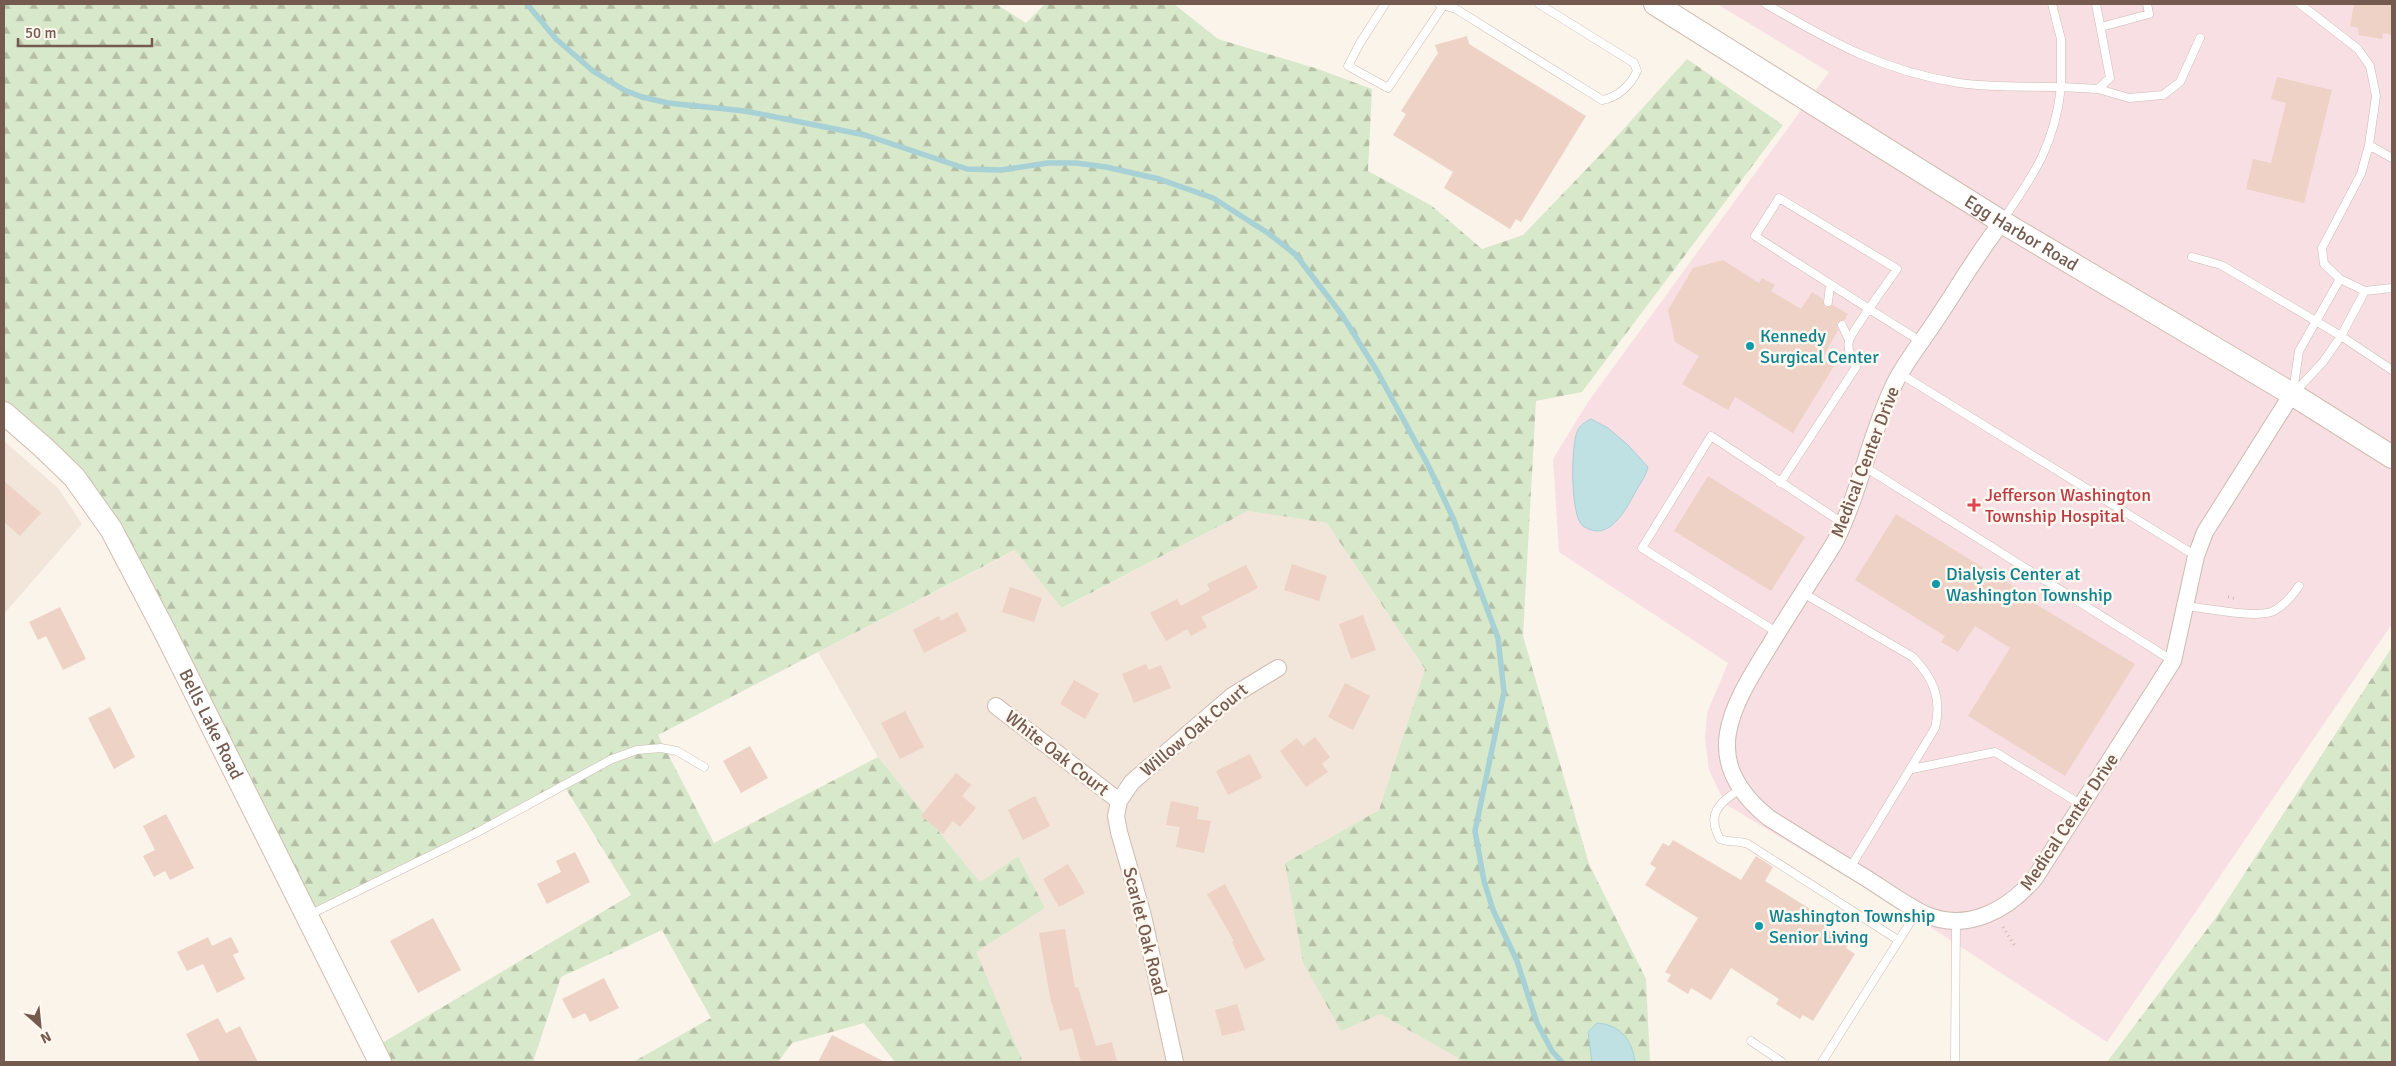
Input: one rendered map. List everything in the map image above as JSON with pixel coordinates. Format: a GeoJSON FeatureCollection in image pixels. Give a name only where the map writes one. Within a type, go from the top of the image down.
{"type":"FeatureCollection","features":[{"type":"Feature","properties":{"kind":"main road","name":"Egg Harbor Road"},"geometry":{"type":"LineString","coordinates":[[1655,4],[2002,222],[2292,394],[2392,457]]}},
{"type":"Feature","properties":{"kind":"main road","name":"Bells Lake Road"},"geometry":{"type":"LineString","coordinates":[[4,413],[74,477],[111,529],[156,612],[380,1062]]}},
{"type":"Feature","properties":{"kind":"street","name":"Medical Center Drive"},"geometry":{"type":"LineString","coordinates":[[2002,222],[1977,254],[1899,373],[1884,408],[1844,524],[1743,689],[1729,721],[1728,757],[1740,789],[1751,803],[1769,818],[1918,910],[1936,918],[1956,921],[1986,915],[2015,900],[2035,878],[2173,660],[2196,556],[2212,520],[2292,394]]}},
{"type":"Feature","properties":{"kind":"street","name":"Willow Oak Court"},"geometry":{"type":"LineString","coordinates":[[1119,801],[1132,782],[1232,696],[1278,668]]}},
{"type":"Feature","properties":{"kind":"street","name":"White Oak Court"},"geometry":{"type":"LineString","coordinates":[[996,706],[1119,801]]}},
{"type":"Feature","properties":{"kind":"street","name":"Scarlet Oak Road"},"geometry":{"type":"LineString","coordinates":[[1119,801],[1116,816],[1119,832],[1143,916],[1175,1062]]}},
{"type":"Feature","properties":{"kind":"lane"},"geometry":{"type":"LineString","coordinates":[[1386,4],[1348,66],[1388,88],[1441,5],[1458,6],[1602,100],[1610,99],[1618,94],[1634,78],[1636,71],[1634,63],[1539,4]]}},
{"type":"Feature","properties":{"kind":"lane"},"geometry":{"type":"LineString","coordinates":[[1766,4],[1837,45],[1891,67],[1960,83],[2098,89],[2129,98],[2163,95],[2180,82],[2200,38]]}},
{"type":"Feature","properties":{"kind":"lane"},"geometry":{"type":"LineString","coordinates":[[2002,222],[2047,150],[2059,114],[2063,64],[2061,39],[2052,4]]}},
{"type":"Feature","properties":{"kind":"lane"},"geometry":{"type":"LineString","coordinates":[[2096,4],[2110,78],[2098,89]]}},
{"type":"Feature","properties":{"kind":"lane"},"geometry":{"type":"LineString","coordinates":[[2101,27],[2149,14],[2147,4]]}},
{"type":"Feature","properties":{"kind":"lane"},"geometry":{"type":"LineString","coordinates":[[2300,4],[2358,49],[2370,66],[2376,96],[2369,145],[2361,174],[2322,248],[2324,264],[2340,279],[2364,292],[2392,288]]}},
{"type":"Feature","properties":{"kind":"lane"},"geometry":{"type":"LineString","coordinates":[[2369,145],[2392,158]]}},
{"type":"Feature","properties":{"kind":"lane"},"geometry":{"type":"LineString","coordinates":[[1849,340],[1870,309],[1897,269],[1779,198],[1755,236],[1870,309],[1920,342]]}},
{"type":"Feature","properties":{"kind":"lane"},"geometry":{"type":"LineString","coordinates":[[2192,257],[2221,265],[2316,320],[2392,370]]}},
{"type":"Feature","properties":{"kind":"lane"},"geometry":{"type":"LineString","coordinates":[[2292,394],[2299,351],[2340,279]]}},
{"type":"Feature","properties":{"kind":"lane"},"geometry":{"type":"LineString","coordinates":[[1828,302],[1830,284]]}},
{"type":"Feature","properties":{"kind":"lane"},"geometry":{"type":"LineString","coordinates":[[2292,394],[2323,362],[2341,336],[2364,292]]}},
{"type":"Feature","properties":{"kind":"lane"},"geometry":{"type":"LineString","coordinates":[[1780,483],[1856,367],[1850,355],[1849,340],[1842,325]]}},
{"type":"Feature","properties":{"kind":"lane"},"geometry":{"type":"LineString","coordinates":[[1899,373],[2196,556]]}},
{"type":"Feature","properties":{"kind":"lane"},"geometry":{"type":"LineString","coordinates":[[1778,633],[1642,548],[1711,436],[1844,524]]}},
{"type":"Feature","properties":{"kind":"lane"},"geometry":{"type":"LineString","coordinates":[[1865,466],[2173,660]]}},
{"type":"Feature","properties":{"kind":"lane"},"geometry":{"type":"LineString","coordinates":[[2185,606],[2257,615],[2280,607],[2299,586]]}},
{"type":"Feature","properties":{"kind":"lane"},"geometry":{"type":"LineString","coordinates":[[1803,593],[1913,657],[1923,668],[1937,694],[1940,711],[1935,728],[1912,769],[1850,868]]}},
{"type":"Feature","properties":{"kind":"lane"},"geometry":{"type":"LineString","coordinates":[[307,916],[476,832],[612,759],[637,750],[661,748],[677,751],[704,767]]}},
{"type":"Feature","properties":{"kind":"lane"},"geometry":{"type":"LineString","coordinates":[[1912,769],[1995,752],[2082,805]]}},
{"type":"Feature","properties":{"kind":"lane"},"geometry":{"type":"LineString","coordinates":[[1740,789],[1719,804],[1714,828],[1720,840],[1730,842],[1740,840],[1748,844],[1898,940]]}},
{"type":"Feature","properties":{"kind":"lane"},"geometry":{"type":"LineString","coordinates":[[1822,1062],[1918,910]]}},
{"type":"Feature","properties":{"kind":"lane"},"geometry":{"type":"LineString","coordinates":[[1955,1060],[1956,921]]}},
{"type":"Feature","properties":{"kind":"lane"},"geometry":{"type":"LineString","coordinates":[[1751,1041],[1782,1062]]}},
{"type":"Feature","properties":{"kind":"path"},"geometry":{"type":"LineString","coordinates":[[2004,927],[2015,946]]}},
{"type":"Feature","properties":{"kind":"shaded area","name":"Jefferson Washington Township Hospital"},"geometry":{"type":"Polygon","coordinates":[[[1717,4],[2392,4],[2392,624],[2107,1042],[1927,925],[1725,804],[1709,770],[1705,739],[1707,713],[1728,663],[1559,552],[1553,459],[1588,402],[1829,72],[1717,4]]]}},
{"type":"Feature","properties":{"kind":"shaded area"},"geometry":{"type":"Polygon","coordinates":[[[4,441],[58,488],[82,524],[4,614],[4,441]]]}},
{"type":"Feature","properties":{"kind":"shaded area"},"geometry":{"type":"Polygon","coordinates":[[[1248,511],[1327,523],[1425,669],[1379,810],[1285,863],[1380,1014],[1458,1058],[1459,1062],[1023,1062],[975,952],[1045,908],[1018,856],[980,882],[878,757],[818,652],[1016,550],[1063,608],[1248,511]]]}},
{"type":"Feature","properties":{"kind":"green space"},"geometry":{"type":"Polygon","coordinates":[[[4,4],[996,4],[1026,23],[1045,4],[1174,4],[1218,39],[1318,69],[1372,89],[1368,171],[1432,206],[1482,249],[1523,235],[1600,155],[1687,59],[1783,125],[1582,392],[1536,401],[1523,636],[1589,864],[1646,979],[1650,1062],[1459,1062],[1458,1058],[1380,1014],[1341,1031],[1303,962],[1285,863],[1379,810],[1425,669],[1327,523],[1248,511],[1062,608],[1015,550],[658,735],[714,843],[878,757],[980,882],[1018,856],[1045,908],[976,952],[1023,1062],[895,1062],[864,1023],[792,1043],[778,1062],[633,1062],[711,1018],[662,930],[561,977],[533,1062],[385,1062],[377,1046],[631,895],[563,784],[309,915],[80,477],[4,408],[4,4]]]}},
{"type":"Feature","properties":{"kind":"green space"},"geometry":{"type":"Polygon","coordinates":[[[2392,647],[2392,1062],[2107,1062],[2217,916],[2392,647]]]}},
{"type":"Feature","properties":{"kind":"water"},"geometry":{"type":"Polygon","coordinates":[[[1591,419],[1608,428],[1628,445],[1648,467],[1643,480],[1622,515],[1609,528],[1601,531],[1583,526],[1579,520],[1574,496],[1573,466],[1575,440],[1579,428],[1591,419]]]}},
{"type":"Feature","properties":{"kind":"water"},"geometry":{"type":"Polygon","coordinates":[[[1597,1023],[1613,1027],[1624,1035],[1631,1047],[1635,1062],[1592,1062],[1588,1032],[1597,1023]]]}},
{"type":"Feature","properties":{"kind":"building"},"geometry":{"type":"Polygon","coordinates":[[[2354,4],[2392,4],[2392,35],[2383,33],[2382,39],[2359,35],[2358,28],[2350,26],[2354,4]]]}},
{"type":"Feature","properties":{"kind":"building"},"geometry":{"type":"Polygon","coordinates":[[[1467,36],[1469,44],[1586,116],[1521,222],[1516,219],[1510,229],[1444,188],[1453,172],[1393,135],[1406,114],[1401,111],[1438,53],[1435,45],[1467,36]]]}},
{"type":"Feature","properties":{"kind":"building"},"geometry":{"type":"Polygon","coordinates":[[[2277,77],[2332,90],[2304,203],[2246,189],[2253,159],[2271,163],[2286,103],[2271,99],[2277,77]]]}},
{"type":"Feature","properties":{"kind":"building","name":"Kennedy Surgical Center"},"geometry":{"type":"Polygon","coordinates":[[[1723,260],[1759,283],[1762,278],[1775,285],[1771,291],[1801,309],[1812,292],[1823,299],[1825,307],[1833,305],[1848,314],[1845,320],[1837,322],[1838,330],[1822,359],[1834,366],[1793,433],[1735,397],[1728,410],[1682,384],[1699,356],[1675,342],[1668,310],[1693,268],[1723,260]]]}},
{"type":"Feature","properties":{"kind":"building"},"geometry":{"type":"Polygon","coordinates":[[[1708,476],[1805,537],[1771,591],[1674,531],[1708,476]]]}},
{"type":"Feature","properties":{"kind":"building"},"geometry":{"type":"Polygon","coordinates":[[[4,481],[41,513],[20,536],[4,522],[4,481]]]}},
{"type":"Feature","properties":{"kind":"building"},"geometry":{"type":"Polygon","coordinates":[[[1896,514],[2018,589],[2016,592],[2135,664],[2065,776],[1968,716],[2010,648],[1975,626],[1958,652],[1941,642],[1945,636],[1855,580],[1896,514]]]}},
{"type":"Feature","properties":{"kind":"building"},"geometry":{"type":"Polygon","coordinates":[[[1292,564],[1327,576],[1319,601],[1284,590],[1292,564]]]}},
{"type":"Feature","properties":{"kind":"building"},"geometry":{"type":"Polygon","coordinates":[[[1246,565],[1258,588],[1201,617],[1207,627],[1191,636],[1187,629],[1166,641],[1150,613],[1177,599],[1181,606],[1210,590],[1207,584],[1246,565]]]}},
{"type":"Feature","properties":{"kind":"building"},"geometry":{"type":"Polygon","coordinates":[[[1010,587],[1042,598],[1034,622],[1002,612],[1010,587]]]}},
{"type":"Feature","properties":{"kind":"building"},"geometry":{"type":"Polygon","coordinates":[[[60,607],[86,659],[63,670],[46,636],[38,640],[29,622],[60,607]]]}},
{"type":"Feature","properties":{"kind":"building"},"geometry":{"type":"Polygon","coordinates":[[[957,612],[967,631],[924,653],[913,630],[939,616],[941,621],[957,612]]]}},
{"type":"Feature","properties":{"kind":"building"},"geometry":{"type":"Polygon","coordinates":[[[1363,615],[1376,650],[1351,659],[1339,624],[1363,615]]]}},
{"type":"Feature","properties":{"kind":"building"},"geometry":{"type":"Polygon","coordinates":[[[1146,664],[1149,670],[1161,665],[1171,688],[1134,703],[1122,674],[1146,664]]]}},
{"type":"Feature","properties":{"kind":"building"},"geometry":{"type":"Polygon","coordinates":[[[1074,680],[1099,694],[1085,719],[1060,704],[1074,680]]]}},
{"type":"Feature","properties":{"kind":"building"},"geometry":{"type":"Polygon","coordinates":[[[1345,683],[1370,696],[1353,730],[1328,717],[1345,683]]]}},
{"type":"Feature","properties":{"kind":"building"},"geometry":{"type":"Polygon","coordinates":[[[110,707],[135,757],[114,769],[88,718],[110,707]]]}},
{"type":"Feature","properties":{"kind":"building"},"geometry":{"type":"Polygon","coordinates":[[[905,711],[924,747],[900,759],[881,723],[905,711]]]}},
{"type":"Feature","properties":{"kind":"building"},"geometry":{"type":"Polygon","coordinates":[[[1315,737],[1330,757],[1322,764],[1328,772],[1306,787],[1280,751],[1297,738],[1303,746],[1315,737]]]}},
{"type":"Feature","properties":{"kind":"building"},"geometry":{"type":"Polygon","coordinates":[[[750,746],[768,778],[741,793],[723,761],[750,746]]]}},
{"type":"Feature","properties":{"kind":"building"},"geometry":{"type":"Polygon","coordinates":[[[1250,754],[1262,778],[1228,795],[1216,771],[1250,754]]]}},
{"type":"Feature","properties":{"kind":"building"},"geometry":{"type":"Polygon","coordinates":[[[956,773],[971,785],[962,796],[976,808],[960,827],[953,821],[943,834],[921,816],[956,773]]]}},
{"type":"Feature","properties":{"kind":"building"},"geometry":{"type":"Polygon","coordinates":[[[1035,796],[1050,826],[1023,840],[1008,810],[1035,796]]]}},
{"type":"Feature","properties":{"kind":"building"},"geometry":{"type":"Polygon","coordinates":[[[1171,801],[1199,807],[1197,819],[1211,821],[1204,853],[1176,847],[1180,827],[1166,825],[1171,801]]]}},
{"type":"Feature","properties":{"kind":"building"},"geometry":{"type":"Polygon","coordinates":[[[166,814],[194,868],[170,880],[165,871],[154,877],[143,856],[155,850],[143,826],[166,814]]]}},
{"type":"Feature","properties":{"kind":"building","name":"Washington Township Senior Living"},"geometry":{"type":"Polygon","coordinates":[[[1673,840],[1741,880],[1756,856],[1773,867],[1765,881],[1828,920],[1824,928],[1849,944],[1846,948],[1855,954],[1813,1021],[1803,1015],[1800,1019],[1776,1004],[1779,999],[1731,968],[1711,1000],[1691,988],[1688,994],[1667,981],[1671,975],[1665,972],[1698,918],[1645,885],[1656,868],[1650,864],[1663,843],[1669,846],[1673,840]]]}},
{"type":"Feature","properties":{"kind":"building"},"geometry":{"type":"Polygon","coordinates":[[[575,852],[590,882],[547,904],[537,884],[561,872],[556,861],[575,852]]]}},
{"type":"Feature","properties":{"kind":"building"},"geometry":{"type":"Polygon","coordinates":[[[1068,864],[1085,893],[1059,907],[1043,879],[1068,864]]]}},
{"type":"Feature","properties":{"kind":"building"},"geometry":{"type":"Polygon","coordinates":[[[1225,884],[1265,960],[1245,969],[1232,942],[1234,941],[1207,894],[1225,884]]]}},
{"type":"Feature","properties":{"kind":"building"},"geometry":{"type":"Polygon","coordinates":[[[433,918],[461,970],[418,993],[390,941],[433,918]]]}},
{"type":"Feature","properties":{"kind":"building"},"geometry":{"type":"Polygon","coordinates":[[[1065,929],[1075,988],[1078,987],[1096,1046],[1112,1042],[1117,1062],[1081,1062],[1072,1028],[1060,1031],[1050,997],[1039,933],[1065,929]]]}},
{"type":"Feature","properties":{"kind":"building"},"geometry":{"type":"Polygon","coordinates":[[[208,937],[212,946],[231,937],[239,952],[233,955],[245,979],[217,993],[203,964],[187,971],[177,952],[208,937]]]}},
{"type":"Feature","properties":{"kind":"building"},"geometry":{"type":"Polygon","coordinates":[[[604,978],[619,1008],[590,1022],[585,1013],[573,1019],[562,999],[604,978]]]}},
{"type":"Feature","properties":{"kind":"building"},"geometry":{"type":"Polygon","coordinates":[[[1237,1004],[1245,1030],[1222,1036],[1215,1010],[1237,1004]]]}},
{"type":"Feature","properties":{"kind":"building"},"geometry":{"type":"Polygon","coordinates":[[[218,1018],[226,1033],[240,1026],[258,1062],[200,1062],[186,1034],[218,1018]]]}},
{"type":"Feature","properties":{"kind":"building"},"geometry":{"type":"Polygon","coordinates":[[[832,1035],[885,1062],[818,1062],[832,1035]]]}},
{"type":"Feature","properties":{"kind":"waterway"},"geometry":{"type":"LineString","coordinates":[[527,4],[556,39],[593,71],[624,90],[642,97],[668,103],[745,111],[865,135],[967,169],[1001,170],[1048,163],[1076,163],[1106,167],[1159,179],[1213,198],[1268,233],[1296,255],[1342,315],[1377,371],[1428,465],[1453,518],[1498,638],[1504,692],[1475,831],[1484,881],[1493,910],[1517,961],[1537,1023],[1552,1051],[1562,1062]]}},
{"type":"Feature","properties":{"kind":"place","name":"Kennedy Surgical Center"},"geometry":{"type":"Point","coordinates":[1750,346]}},
{"type":"Feature","properties":{"kind":"place","name":"Jefferson Washington Township Hospital"},"geometry":{"type":"Point","coordinates":[1974,505]}},
{"type":"Feature","properties":{"kind":"place","name":"Dialysis Center at Washington Township"},"geometry":{"type":"Point","coordinates":[1936,584]}},
{"type":"Feature","properties":{"kind":"place","name":"Washington Township Senior Living"},"geometry":{"type":"Point","coordinates":[1759,926]}}]}
